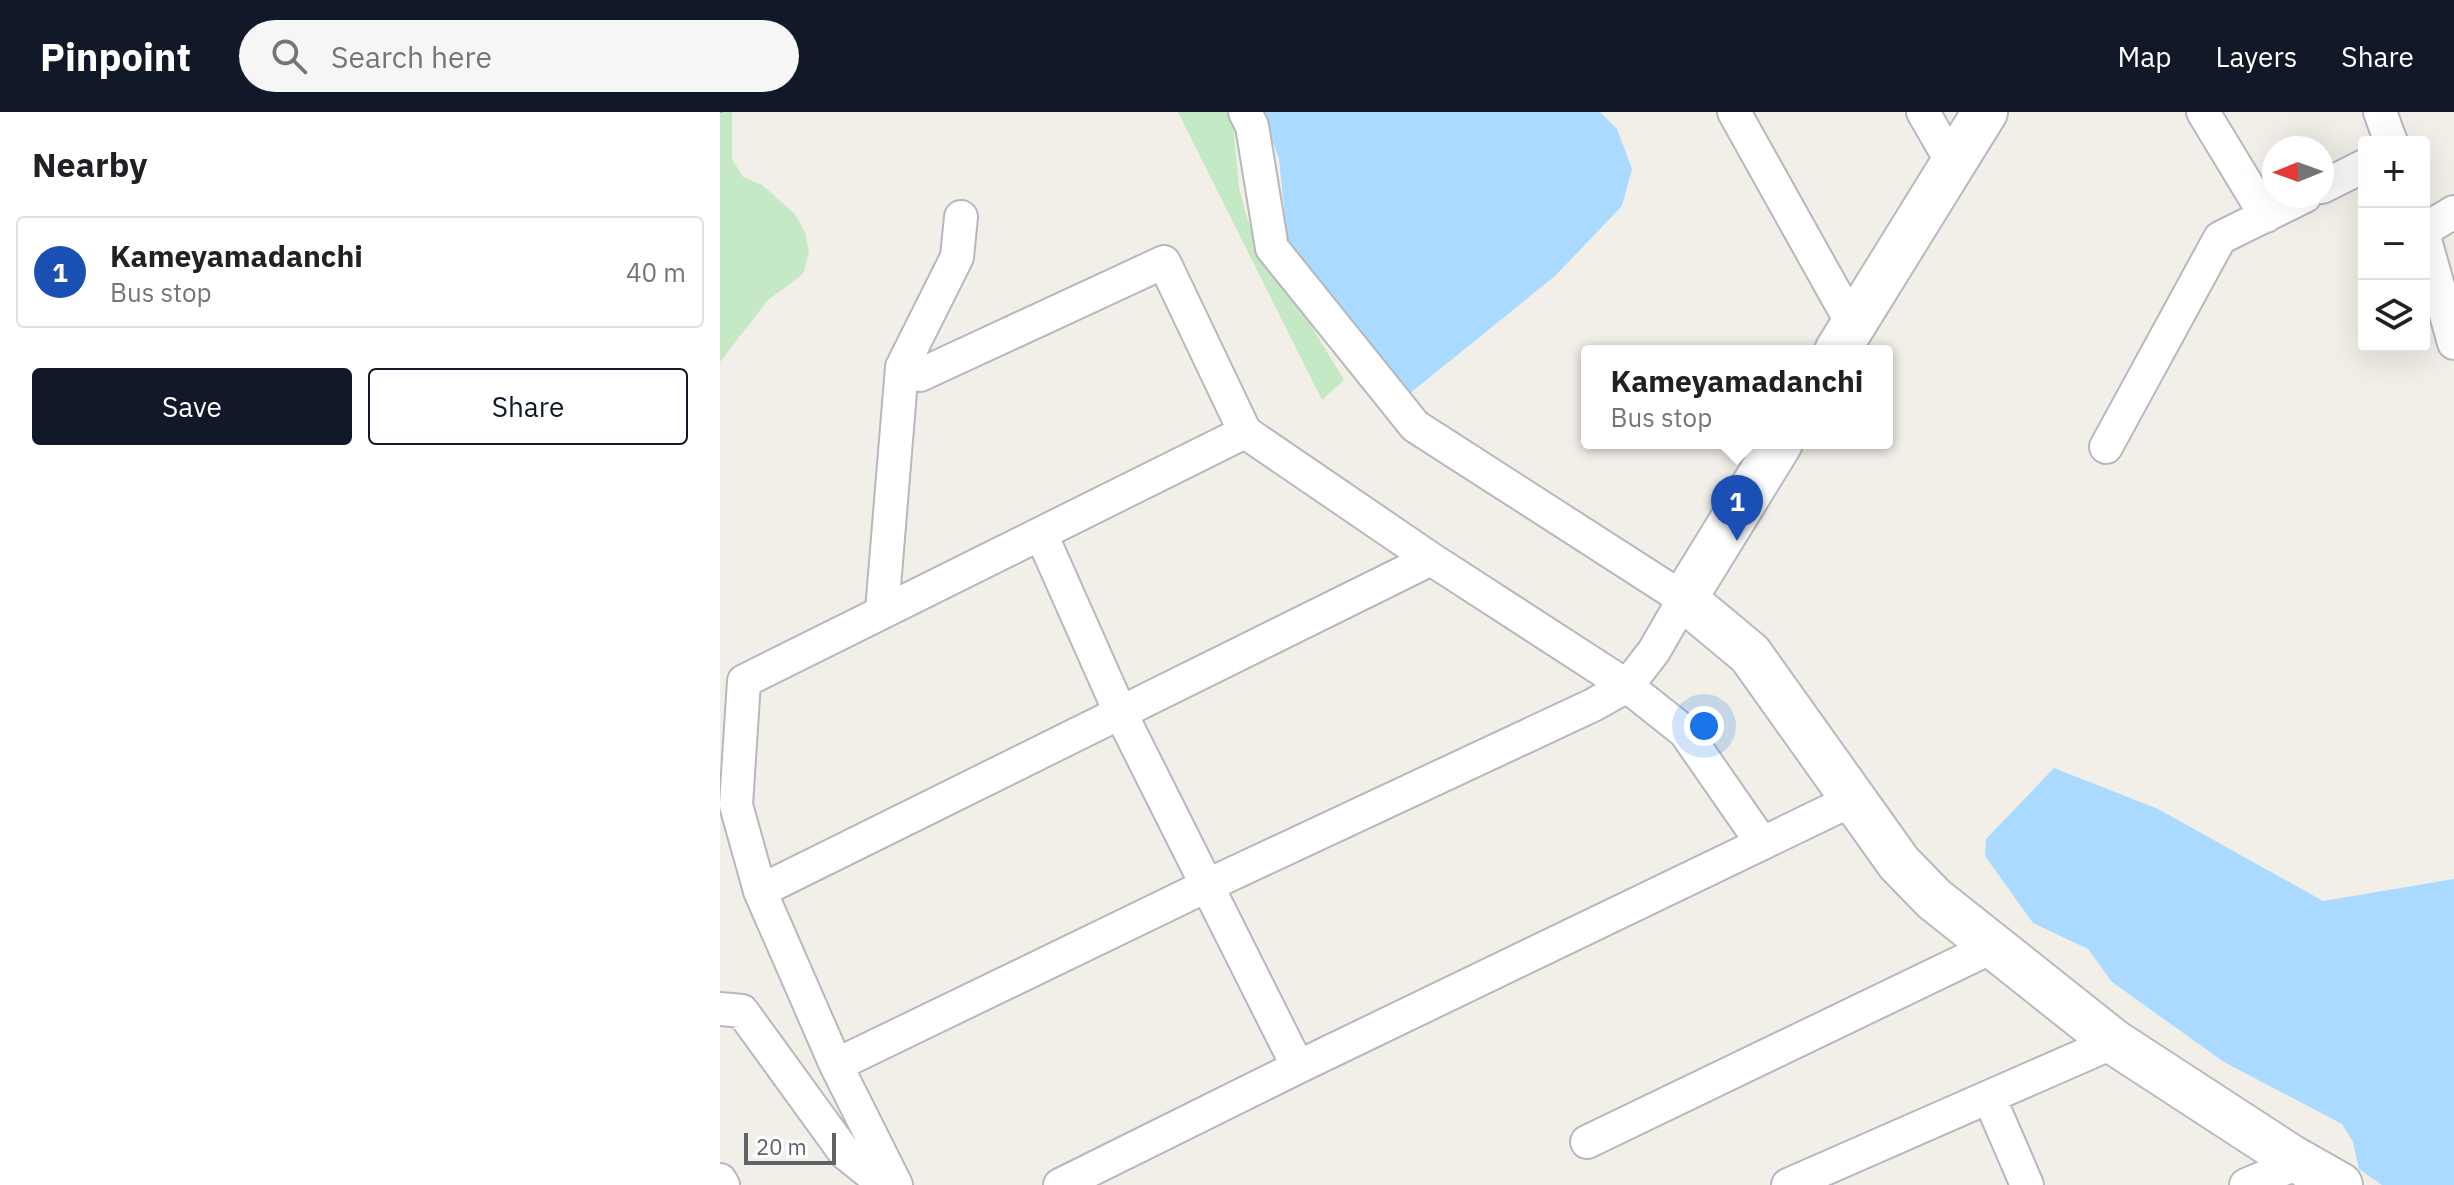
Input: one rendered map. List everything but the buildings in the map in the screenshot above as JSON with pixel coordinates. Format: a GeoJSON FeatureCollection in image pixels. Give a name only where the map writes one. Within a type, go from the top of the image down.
{"type":"FeatureCollection","features":[{"type":"Feature","properties":{"kind":"street"},"geometry":{"type":"LineString","coordinates":[[1245,112],[1252,126],[1272,248],[1415,426],[1684,599],[1750,654],[1899,863],[1934,899],[2114,1042],[2340,1185]]}},
{"type":"Feature","properties":{"kind":"street"},"geometry":{"type":"LineString","coordinates":[[1734,112],[1845,338]]}},
{"type":"Feature","properties":{"kind":"street"},"geometry":{"type":"LineString","coordinates":[[1923,112],[1953,164]]}},
{"type":"Feature","properties":{"kind":"street"},"geometry":{"type":"LineString","coordinates":[[1845,338],[1985,112]]}},
{"type":"Feature","properties":{"kind":"street"},"geometry":{"type":"LineString","coordinates":[[2203,112],[2266,216]]}},
{"type":"Feature","properties":{"kind":"street"},"geometry":{"type":"LineString","coordinates":[[2380,112],[2389,136]]}},
{"type":"Feature","properties":{"kind":"street"},"geometry":{"type":"LineString","coordinates":[[2334,181],[2358,169]]}},
{"type":"Feature","properties":{"kind":"street"},"geometry":{"type":"LineString","coordinates":[[2106,447],[2220,238],[2282,208]]}},
{"type":"Feature","properties":{"kind":"street"},"geometry":{"type":"LineString","coordinates":[[2430,226],[2454,212]]}},
{"type":"Feature","properties":{"kind":"street"},"geometry":{"type":"LineString","coordinates":[[882,611],[902,367],[957,257],[961,217]]}},
{"type":"Feature","properties":{"kind":"street"},"geometry":{"type":"LineString","coordinates":[[2430,257],[2454,343]]}},
{"type":"Feature","properties":{"kind":"street"},"geometry":{"type":"LineString","coordinates":[[902,367],[920,375],[1164,262],[1245,432],[1431,559],[1627,686],[1685,732],[1762,843]]}},
{"type":"Feature","properties":{"kind":"street"},"geometry":{"type":"LineString","coordinates":[[896,1185],[836,1065],[760,891],[736,805],[744,681],[1245,432]]}},
{"type":"Feature","properties":{"kind":"street"},"geometry":{"type":"LineString","coordinates":[[836,1065],[1206,886],[1593,705],[1627,686],[1654,651],[1776,449]]}},
{"type":"Feature","properties":{"kind":"street"},"geometry":{"type":"LineString","coordinates":[[1041,534],[1120,712],[1298,1067]]}},
{"type":"Feature","properties":{"kind":"street"},"geometry":{"type":"LineString","coordinates":[[760,891],[1431,559]]}},
{"type":"Feature","properties":{"kind":"street"},"geometry":{"type":"LineString","coordinates":[[1060,1185],[1854,799]]}},
{"type":"Feature","properties":{"kind":"street"},"geometry":{"type":"LineString","coordinates":[[1587,1142],[1992,947]]}},
{"type":"Feature","properties":{"kind":"street"},"geometry":{"type":"LineString","coordinates":[[720,1009],[742,1011],[845,1153],[885,1185]]}},
{"type":"Feature","properties":{"kind":"street"},"geometry":{"type":"LineString","coordinates":[[1788,1185],[2114,1042]]}},
{"type":"Feature","properties":{"kind":"street"},"geometry":{"type":"LineString","coordinates":[[1989,1097],[2027,1185]]}},
{"type":"Feature","properties":{"kind":"street"},"geometry":{"type":"LineString","coordinates":[[2246,1185],[2300,1162]]}},
{"type":"Feature","properties":{"kind":"street"},"geometry":{"type":"LineString","coordinates":[[720,1180],[723,1185]]}},
{"type":"Feature","properties":{"kind":"green space"},"geometry":{"type":"Polygon","coordinates":[[[720,112],[732,112],[732,159],[743,177],[762,185],[795,214],[805,232],[809,253],[803,274],[768,300],[720,362],[720,112]]]}},
{"type":"Feature","properties":{"kind":"green space"},"geometry":{"type":"Polygon","coordinates":[[[1178,112],[1232,112],[1239,188],[1248,221],[1344,380],[1322,400],[1178,112]]]}},
{"type":"Feature","properties":{"kind":"water"},"geometry":{"type":"Polygon","coordinates":[[[1262,112],[1600,112],[1617,129],[1632,169],[1622,206],[1555,276],[1409,394],[1296,255],[1287,236],[1279,159],[1262,112]]]}},
{"type":"Feature","properties":{"kind":"water"},"geometry":{"type":"Polygon","coordinates":[[[2054,768],[2158,809],[2323,901],[2454,879],[2454,1185],[2382,1185],[2359,1169],[2353,1142],[2342,1124],[2224,1062],[2112,982],[2088,949],[2033,923],[1985,856],[1986,839],[2054,768]]]}},
{"type":"Feature","properties":{"kind":"place","name":"Kameyamadanchi"},"geometry":{"type":"Point","coordinates":[1737,541]}}]}
